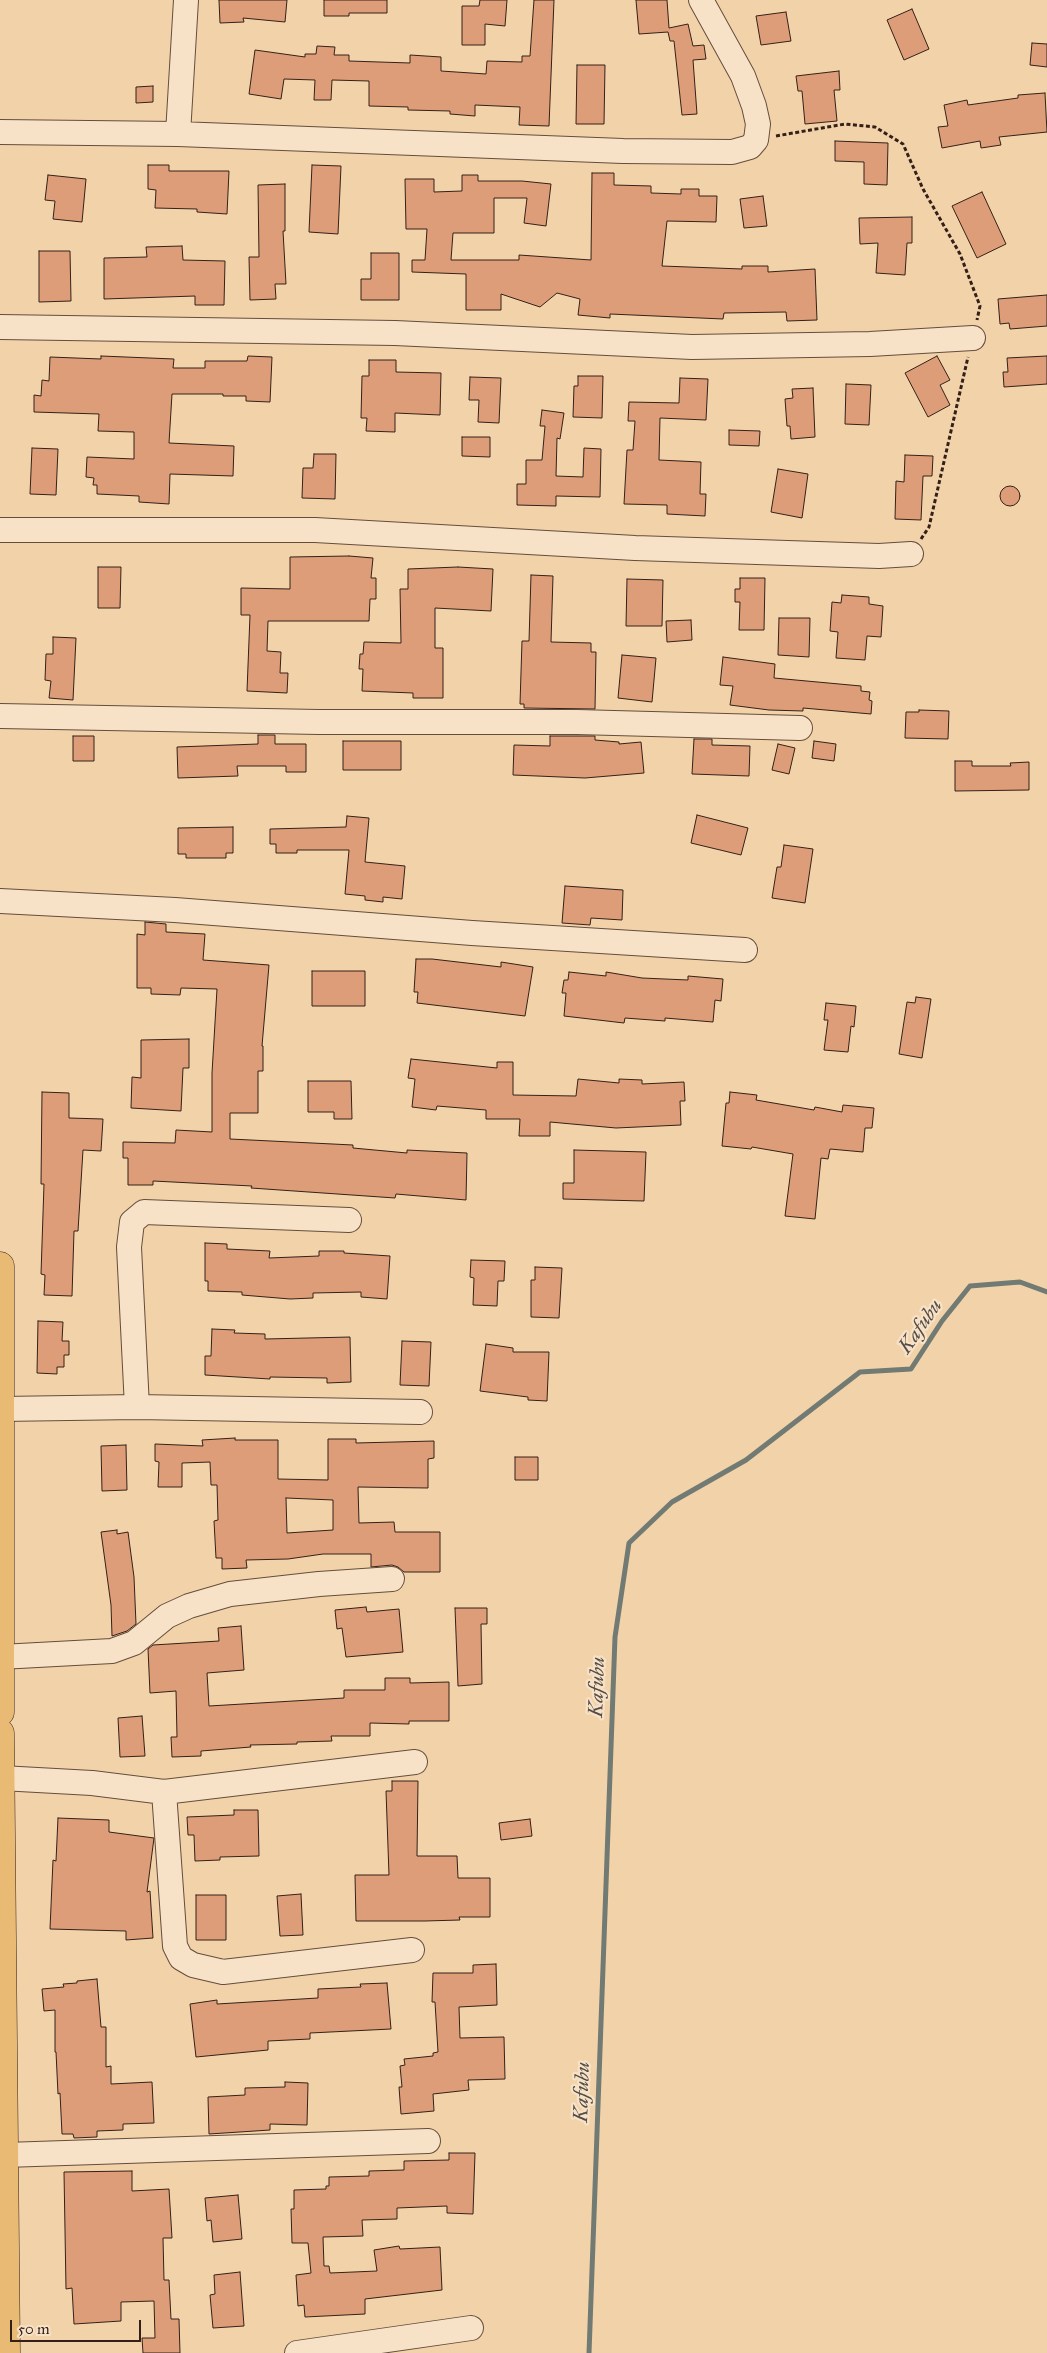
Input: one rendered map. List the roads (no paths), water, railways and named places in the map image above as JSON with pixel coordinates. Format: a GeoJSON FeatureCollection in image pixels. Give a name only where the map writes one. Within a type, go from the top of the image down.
{"type":"FeatureCollection","features":[{"type":"Feature","properties":{"kind":"main road"},"geometry":{"type":"LineString","coordinates":[[0,1266],[0,1712]]}},
{"type":"Feature","properties":{"kind":"main road"},"geometry":{"type":"LineString","coordinates":[[0,1734],[6,2353]]}},
{"type":"Feature","properties":{"kind":"street"},"geometry":{"type":"LineString","coordinates":[[178,134],[186,0]]}},
{"type":"Feature","properties":{"kind":"street"},"geometry":{"type":"LineString","coordinates":[[0,132],[178,134],[623,152],[732,152],[750,148],[756,140],[758,124],[754,106],[743,76],[701,0]]}},
{"type":"Feature","properties":{"kind":"street"},"geometry":{"type":"LineString","coordinates":[[0,327],[395,333],[692,347],[870,344],[973,338]]}},
{"type":"Feature","properties":{"kind":"street"},"geometry":{"type":"LineString","coordinates":[[0,530],[315,530],[635,548],[879,556],[910,554]]}},
{"type":"Feature","properties":{"kind":"street"},"geometry":{"type":"LineString","coordinates":[[0,716],[320,722],[586,722],[800,728]]}},
{"type":"Feature","properties":{"kind":"street"},"geometry":{"type":"LineString","coordinates":[[0,901],[175,910],[472,933],[745,950]]}},
{"type":"Feature","properties":{"kind":"street"},"geometry":{"type":"LineString","coordinates":[[137,1407],[129,1247],[132,1222],[144,1212],[349,1220]]}},
{"type":"Feature","properties":{"kind":"street"},"geometry":{"type":"LineString","coordinates":[[1,1409],[137,1407],[420,1412]]}},
{"type":"Feature","properties":{"kind":"street"},"geometry":{"type":"LineString","coordinates":[[0,1657],[112,1651],[134,1643],[167,1616],[189,1606],[230,1594],[320,1584],[392,1579]]}},
{"type":"Feature","properties":{"kind":"street"},"geometry":{"type":"LineString","coordinates":[[1,1778],[92,1782],[164,1792],[415,1762]]}},
{"type":"Feature","properties":{"kind":"street"},"geometry":{"type":"LineString","coordinates":[[164,1792],[175,1946],[181,1958],[193,1965],[223,1972],[412,1950]]}},
{"type":"Feature","properties":{"kind":"street"},"geometry":{"type":"LineString","coordinates":[[5,2155],[428,2142]]}},
{"type":"Feature","properties":{"kind":"street"},"geometry":{"type":"LineString","coordinates":[[297,2353],[471,2328]]}},
{"type":"Feature","properties":{"kind":"waterway","name":"Kafubu"},"geometry":{"type":"LineString","coordinates":[[589,2353],[615,1637],[629,1543],[672,1502],[746,1460],[860,1372],[911,1369],[942,1321],[970,1286],[1020,1282],[1047,1292]]}}]}
